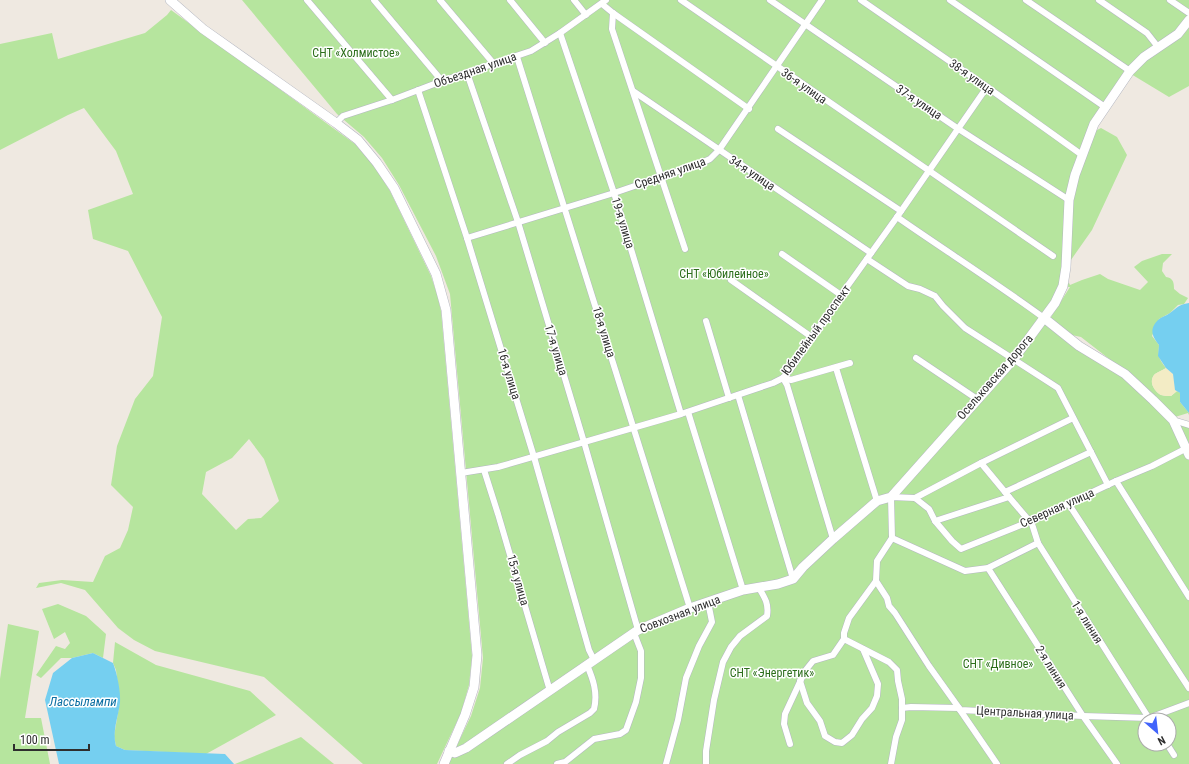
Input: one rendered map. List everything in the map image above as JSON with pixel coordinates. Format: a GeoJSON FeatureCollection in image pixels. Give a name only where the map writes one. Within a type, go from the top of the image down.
{"type":"FeatureCollection","features":[{"type":"Feature","properties":{"kind":"street"},"geometry":{"type":"LineString","coordinates":[[306,0],[392,100]]}},
{"type":"Feature","properties":{"kind":"street"},"geometry":{"type":"LineString","coordinates":[[374,0],[442,81]]}},
{"type":"Feature","properties":{"kind":"street"},"geometry":{"type":"LineString","coordinates":[[440,0],[494,64]]}},
{"type":"Feature","properties":{"kind":"street"},"geometry":{"type":"LineString","coordinates":[[510,0],[544,43]]}},
{"type":"Feature","properties":{"kind":"street"},"geometry":{"type":"LineString","coordinates":[[574,0],[586,15]]}},
{"type":"Feature","properties":{"kind":"street","name":"36-я улица"},"geometry":{"type":"LineString","coordinates":[[681,0],[1053,256]]}},
{"type":"Feature","properties":{"kind":"street","name":"37-я улица"},"geometry":{"type":"LineString","coordinates":[[770,0],[957,128],[1069,200]]}},
{"type":"Feature","properties":{"kind":"street","name":"Средняя улица"},"geometry":{"type":"LineString","coordinates":[[467,238],[662,177],[710,159],[719,150],[749,109],[822,0]]}},
{"type":"Feature","properties":{"kind":"street","name":"38-я улица"},"geometry":{"type":"LineString","coordinates":[[861,0],[1082,155]]}},
{"type":"Feature","properties":{"kind":"street"},"geometry":{"type":"LineString","coordinates":[[950,0],[1105,106]]}},
{"type":"Feature","properties":{"kind":"street"},"geometry":{"type":"LineString","coordinates":[[1026,0],[1130,71]]}},
{"type":"Feature","properties":{"kind":"street"},"geometry":{"type":"LineString","coordinates":[[1099,0],[1147,33],[1158,47]]}},
{"type":"Feature","properties":{"kind":"street"},"geometry":{"type":"LineString","coordinates":[[1170,0],[1189,13]]}},
{"type":"Feature","properties":{"kind":"street"},"geometry":{"type":"LineString","coordinates":[[172,1],[203,29],[358,140],[377,163],[394,188],[436,274],[446,310],[477,655],[474,687],[465,715],[444,764]]}},
{"type":"Feature","properties":{"kind":"street"},"geometry":{"type":"LineString","coordinates":[[604,2],[612,13],[749,109]]}},
{"type":"Feature","properties":{"kind":"street","name":"Объездная улица"},"geometry":{"type":"LineString","coordinates":[[336,123],[344,116],[442,81],[517,57],[560,33],[604,2]]}},
{"type":"Feature","properties":{"kind":"street"},"geometry":{"type":"LineString","coordinates":[[612,13],[612,29],[685,249]]}},
{"type":"Feature","properties":{"kind":"street","name":"Осельковская дорога"},"geometry":{"type":"LineString","coordinates":[[891,496],[1013,360],[1055,304],[1063,286],[1066,267],[1069,200],[1075,175],[1094,124],[1130,71],[1144,57],[1178,34],[1189,20]]}},
{"type":"Feature","properties":{"kind":"street","name":"19-я улица"},"geometry":{"type":"LineString","coordinates":[[560,33],[614,192],[681,414]]}},
{"type":"Feature","properties":{"kind":"street","name":"18-я улица"},"geometry":{"type":"LineString","coordinates":[[517,57],[690,608]]}},
{"type":"Feature","properties":{"kind":"street","name":"17-я улица"},"geometry":{"type":"LineString","coordinates":[[467,73],[518,222],[584,442],[641,651],[641,678],[636,702],[626,730],[620,734],[594,739],[565,762],[557,764]]}},
{"type":"Feature","properties":{"kind":"street","name":"Юбилейный проспект"},"geometry":{"type":"LineString","coordinates":[[461,473],[498,468],[688,412],[773,383],[782,378],[790,370],[813,338],[841,295],[987,87]]}},
{"type":"Feature","properties":{"kind":"street","name":"16-я улица"},"geometry":{"type":"LineString","coordinates":[[418,90],[467,238],[534,457],[587,643],[595,689],[594,709],[590,713],[558,732],[547,741],[520,755],[507,764]]}},
{"type":"Feature","properties":{"kind":"street","name":"34-я улица"},"geometry":{"type":"LineString","coordinates":[[633,91],[869,256],[908,286],[920,289],[935,296],[942,306],[965,328],[1058,388],[1108,485]]}},
{"type":"Feature","properties":{"kind":"street"},"geometry":{"type":"LineString","coordinates":[[778,129],[899,214],[937,246],[1000,286],[1044,318],[1078,346],[1125,374],[1173,420],[1188,452]]}},
{"type":"Feature","properties":{"kind":"street"},"geometry":{"type":"LineString","coordinates":[[782,254],[841,295]]}},
{"type":"Feature","properties":{"kind":"street"},"geometry":{"type":"LineString","coordinates":[[731,280],[813,338]]}},
{"type":"Feature","properties":{"kind":"street"},"geometry":{"type":"LineString","coordinates":[[706,321],[729,398]]}},
{"type":"Feature","properties":{"kind":"street"},"geometry":{"type":"LineString","coordinates":[[916,358],[977,399]]}},
{"type":"Feature","properties":{"kind":"street"},"geometry":{"type":"LineString","coordinates":[[782,378],[791,380],[850,364]]}},
{"type":"Feature","properties":{"kind":"street"},"geometry":{"type":"LineString","coordinates":[[836,368],[876,501]]}},
{"type":"Feature","properties":{"kind":"street"},"geometry":{"type":"LineString","coordinates":[[782,378],[787,385],[833,539]]}},
{"type":"Feature","properties":{"kind":"street"},"geometry":{"type":"LineString","coordinates":[[738,395],[793,579]]}},
{"type":"Feature","properties":{"kind":"street"},"geometry":{"type":"LineString","coordinates":[[688,412],[743,590]]}},
{"type":"Feature","properties":{"kind":"street"},"geometry":{"type":"LineString","coordinates":[[793,579],[803,567],[876,501],[891,496],[915,498],[981,463],[1073,418]]}},
{"type":"Feature","properties":{"kind":"street"},"geometry":{"type":"LineString","coordinates":[[1173,420],[1189,426]]}},
{"type":"Feature","properties":{"kind":"street"},"geometry":{"type":"LineString","coordinates":[[915,498],[929,509],[935,521],[1007,494],[1091,452]]}},
{"type":"Feature","properties":{"kind":"street","name":"Северная улица"},"geometry":{"type":"LineString","coordinates":[[935,521],[961,549],[1031,521],[1116,481],[1188,452]]}},
{"type":"Feature","properties":{"kind":"street"},"geometry":{"type":"LineString","coordinates":[[981,463],[1031,521]]}},
{"type":"Feature","properties":{"kind":"street","name":"15-я улица"},"geometry":{"type":"LineString","coordinates":[[484,470],[550,691]]}},
{"type":"Feature","properties":{"kind":"street"},"geometry":{"type":"LineString","coordinates":[[1116,481],[1189,597]]}},
{"type":"Feature","properties":{"kind":"street"},"geometry":{"type":"LineString","coordinates":[[790,744],[784,724],[785,714],[805,671],[813,662],[833,655],[844,639],[844,633],[850,618],[876,582],[877,561],[892,538],[891,496]]}},
{"type":"Feature","properties":{"kind":"street"},"geometry":{"type":"LineString","coordinates":[[1068,503],[1189,688]]}},
{"type":"Feature","properties":{"kind":"street","name":"1-я линия"},"geometry":{"type":"LineString","coordinates":[[1031,521],[1038,543],[1145,712]]}},
{"type":"Feature","properties":{"kind":"street"},"geometry":{"type":"LineString","coordinates":[[892,538],[964,571],[988,568],[1038,543]]}},
{"type":"Feature","properties":{"kind":"street","name":"2-я линия"},"geometry":{"type":"LineString","coordinates":[[988,568],[1083,716],[1117,764]]}},
{"type":"Feature","properties":{"kind":"street","name":"Совхозная улица"},"geometry":{"type":"LineString","coordinates":[[449,751],[455,753],[466,748],[636,631],[690,608],[743,590],[759,588],[793,579]]}},
{"type":"Feature","properties":{"kind":"street"},"geometry":{"type":"LineString","coordinates":[[876,582],[887,598],[889,606],[997,764]]}},
{"type":"Feature","properties":{"kind":"street"},"geometry":{"type":"LineString","coordinates":[[706,764],[706,750],[714,700],[723,662],[731,647],[740,636],[767,616],[769,608],[766,599],[759,588]]}},
{"type":"Feature","properties":{"kind":"street"},"geometry":{"type":"LineString","coordinates":[[666,764],[678,720],[686,678],[699,646],[712,622],[708,602]]}},
{"type":"Feature","properties":{"kind":"street"},"geometry":{"type":"LineString","coordinates":[[844,639],[889,662],[897,670],[902,720],[896,737],[891,764]]}},
{"type":"Feature","properties":{"kind":"street"},"geometry":{"type":"LineString","coordinates":[[800,681],[806,703],[820,721],[825,736],[835,742],[842,743],[852,735],[862,719],[872,708],[877,696],[878,684],[863,649]]}},
{"type":"Feature","properties":{"kind":"street"},"geometry":{"type":"LineString","coordinates":[[1168,712],[1189,704]]}},
{"type":"Feature","properties":{"kind":"street","name":"Центральная улица"},"geometry":{"type":"LineString","coordinates":[[902,708],[959,709],[1137,718]]}},
{"type":"Feature","properties":{"kind":"green space","name":"СНТ «Юбилейное»"},"geometry":{"type":"Polygon","coordinates":[[[242,0],[1189,0],[1189,86],[1169,97],[1131,74],[1095,131],[1101,128],[1117,137],[1127,155],[1092,230],[1066,267],[1063,286],[1044,318],[1153,400],[1173,420],[1189,426],[1189,764],[448,764],[471,716],[480,688],[483,658],[450,294],[436,256],[399,185],[382,158],[364,137],[337,114],[242,0]],[[1038,543],[1037,545],[1146,712],[1137,712],[1137,752],[1177,752],[1177,712],[1147,712],[1038,543]]]}},
{"type":"Feature","properties":{"kind":"green space"},"geometry":{"type":"Polygon","coordinates":[[[171,10],[355,144],[374,166],[390,191],[431,276],[441,311],[472,656],[469,685],[461,713],[437,764],[363,764],[264,677],[155,651],[134,640],[118,628],[85,590],[61,583],[36,588],[39,583],[62,580],[93,582],[105,556],[120,548],[128,530],[133,507],[111,485],[117,446],[135,399],[153,376],[162,317],[128,251],[93,239],[88,210],[133,194],[116,151],[84,108],[0,150],[0,44],[52,33],[58,59],[145,33],[171,10]],[[249,439],[232,458],[206,472],[202,494],[236,530],[248,519],[261,518],[279,501],[264,459],[249,439]]]}},
{"type":"Feature","properties":{"kind":"green space"},"geometry":{"type":"Polygon","coordinates":[[[1162,254],[1172,254],[1163,263],[1162,271],[1166,277],[1173,281],[1174,289],[1188,298],[1184,304],[1178,305],[1170,313],[1159,319],[1152,336],[1159,345],[1160,358],[1166,368],[1155,374],[1152,380],[1153,386],[1158,393],[1162,395],[1171,396],[1177,391],[1180,393],[1180,402],[1189,413],[1189,415],[1188,413],[1175,417],[1126,372],[1081,337],[1067,334],[1052,322],[1051,317],[1070,287],[1066,284],[1069,283],[1070,285],[1100,274],[1108,279],[1140,290],[1148,282],[1134,267],[1142,261],[1162,254]]]}},
{"type":"Feature","properties":{"kind":"green space"},"geometry":{"type":"Polygon","coordinates":[[[58,604],[86,616],[106,634],[103,658],[93,653],[72,658],[61,658],[41,678],[36,675],[56,646],[65,649],[70,643],[65,632],[54,639],[42,609],[58,604]]]}},
{"type":"Feature","properties":{"kind":"green space"},"geometry":{"type":"Polygon","coordinates":[[[8,624],[39,631],[25,718],[41,718],[50,764],[0,764],[0,679],[8,624]]]}},
{"type":"Feature","properties":{"kind":"green space"},"geometry":{"type":"Polygon","coordinates":[[[115,642],[156,665],[250,691],[276,715],[206,754],[125,750],[116,746],[114,736],[120,701],[116,670],[113,663],[115,642]]]}},
{"type":"Feature","properties":{"kind":"green space"},"geometry":{"type":"Polygon","coordinates":[[[301,737],[334,764],[235,764],[301,737]]]}},
{"type":"Feature","properties":{"kind":"sand"},"geometry":{"type":"Polygon","coordinates":[[[1166,368],[1173,374],[1175,389],[1177,391],[1171,396],[1158,393],[1152,383],[1155,374],[1166,368]]]}},
{"type":"Feature","properties":{"kind":"water"},"geometry":{"type":"Polygon","coordinates":[[[1189,303],[1189,413],[1180,402],[1180,393],[1175,390],[1173,374],[1166,368],[1158,356],[1159,345],[1152,332],[1153,326],[1159,319],[1180,305],[1189,303]]]}},
{"type":"Feature","properties":{"kind":"water","name":"Лассылампи"},"geometry":{"type":"Polygon","coordinates":[[[93,653],[113,663],[117,677],[120,703],[115,730],[116,746],[125,750],[225,754],[234,764],[59,764],[45,700],[53,673],[72,658],[93,653]]]}},
{"type":"Feature","properties":{"kind":"park label","name":"СНТ «Холмистое»"},"geometry":{"type":"Point","coordinates":[356,53]}},
{"type":"Feature","properties":{"kind":"park label","name":"СНТ «Дивное»"},"geometry":{"type":"Point","coordinates":[998,664]}},
{"type":"Feature","properties":{"kind":"park label","name":"СНТ «Энергетик»"},"geometry":{"type":"Point","coordinates":[772,673]}}]}
